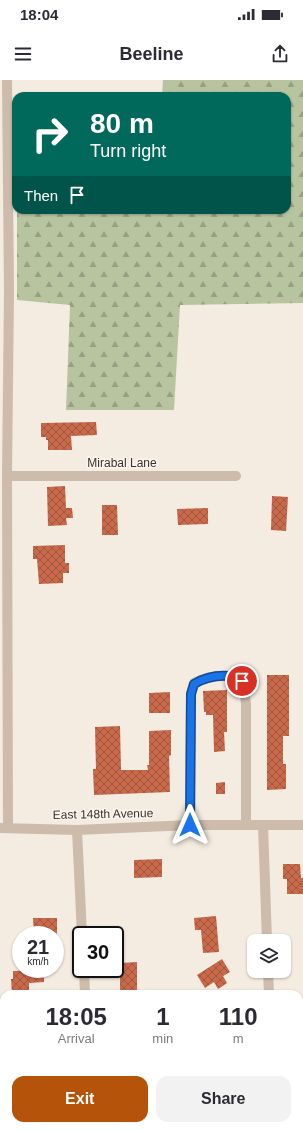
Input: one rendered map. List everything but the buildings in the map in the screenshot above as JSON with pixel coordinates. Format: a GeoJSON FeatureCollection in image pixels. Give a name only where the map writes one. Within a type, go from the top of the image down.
{"type":"FeatureCollection","features":[{"type":"Feature","properties":{"kind":"street"},"geometry":{"type":"LineString","coordinates":[[4,828],[7,476],[4,291],[7,80]]}},
{"type":"Feature","properties":{"kind":"street","name":"Mirabal Lane"},"geometry":{"type":"LineString","coordinates":[[7,476],[236,476]]}},
{"type":"Feature","properties":{"kind":"street"},"geometry":{"type":"LineString","coordinates":[[190,825],[191,694],[194,684],[201,679],[218,676],[230,676],[242,681],[244,686],[246,704],[246,825]]}},
{"type":"Feature","properties":{"kind":"street","name":"East 148th Avenue"},"geometry":{"type":"LineString","coordinates":[[4,828],[77,830],[190,825],[303,825]]}},
{"type":"Feature","properties":{"kind":"street"},"geometry":{"type":"LineString","coordinates":[[263,825],[267,934]]}},
{"type":"Feature","properties":{"kind":"street"},"geometry":{"type":"LineString","coordinates":[[77,830],[82,926]]}},
{"type":"Feature","properties":{"kind":"street"},"geometry":{"type":"LineString","coordinates":[[84,978],[85,990]]}},
{"type":"Feature","properties":{"kind":"street"},"geometry":{"type":"LineString","coordinates":[[268,978],[269,990]]}},
{"type":"Feature","properties":{"kind":"green space"},"geometry":{"type":"Polygon","coordinates":[[[163,80],[303,80],[303,303],[180,305],[174,410],[66,410],[70,305],[17,300],[17,214],[291,214],[291,92],[162,92],[163,80]]]}},
{"type":"Feature","properties":{"kind":"route"},"geometry":{"type":"LineString","coordinates":[[190,825],[191,694],[194,684],[201,679],[218,676],[230,676],[242,681]]}}]}
